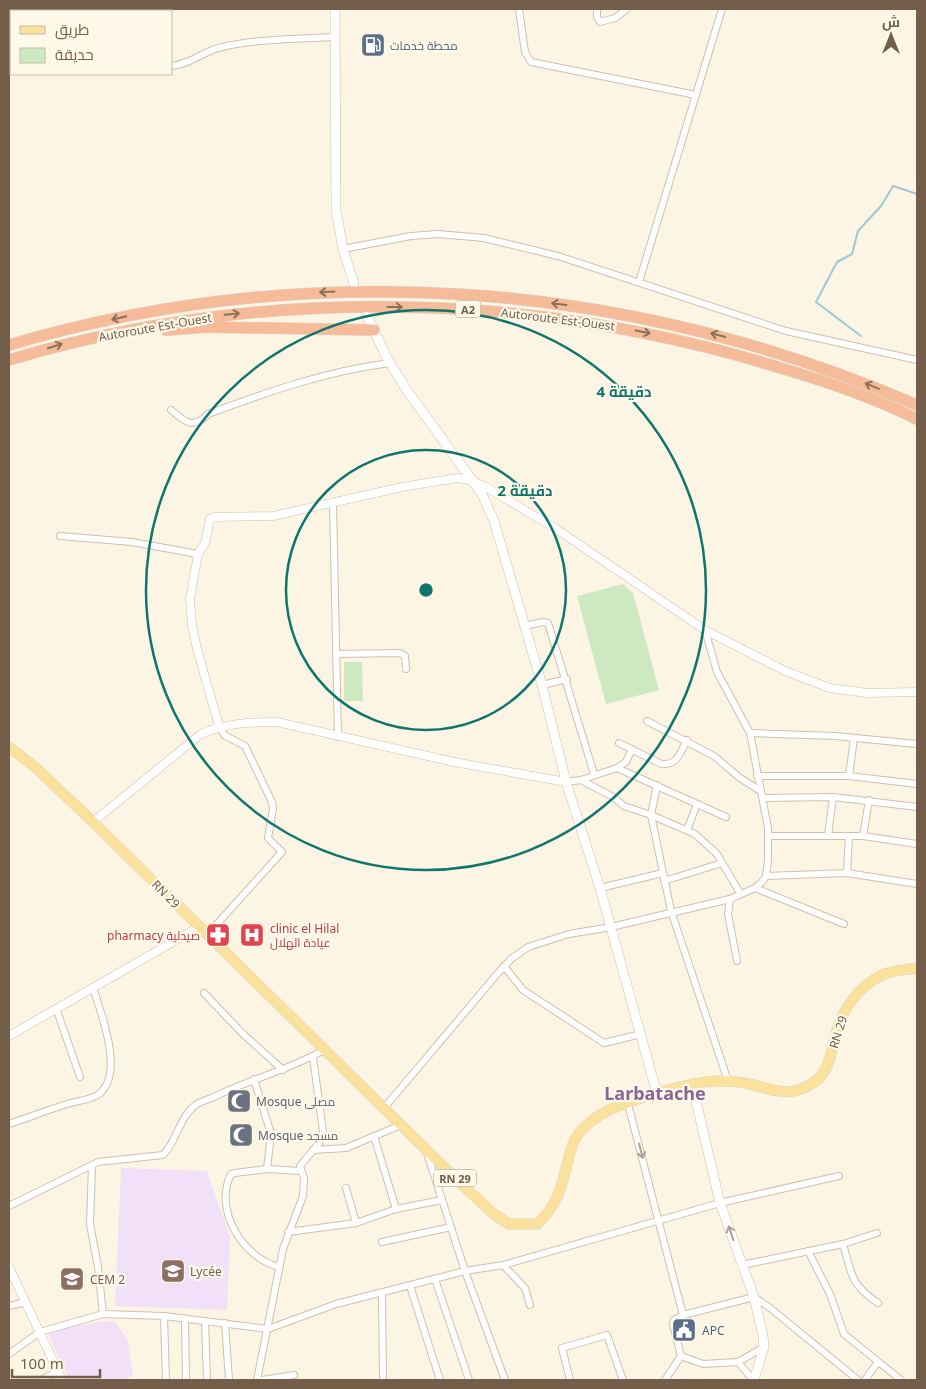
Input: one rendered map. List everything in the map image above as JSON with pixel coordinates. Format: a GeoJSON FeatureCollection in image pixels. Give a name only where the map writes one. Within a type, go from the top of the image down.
{"type":"FeatureCollection","features":[{"type":"Feature","properties":{"kind":"highway","name":"Autoroute Est-Ouest"},"geometry":{"type":"LineString","coordinates":[[9,345],[122,317],[206,303],[328,291],[424,292],[558,304],[687,327],[804,360],[917,405]]}},
{"type":"Feature","properties":{"kind":"highway","name":"Autoroute Est-Ouest"},"geometry":{"type":"LineString","coordinates":[[9,360],[71,341],[207,317],[262,311],[393,306],[503,312],[626,328],[679,340],[826,382],[889,405],[917,419]]}},
{"type":"Feature","properties":{"kind":"highway"},"geometry":{"type":"LineString","coordinates":[[100,336],[206,327],[374,330]]}},
{"type":"Feature","properties":{"kind":"main road"},"geometry":{"type":"LineString","coordinates":[[335,9],[335,188],[338,226],[354,284]]}},
{"type":"Feature","properties":{"kind":"main road"},"geometry":{"type":"LineString","coordinates":[[367,316],[390,363],[470,480],[482,494],[494,521],[542,685],[566,782],[600,888],[658,1094]]}},
{"type":"Feature","properties":{"kind":"main road","name":"RN 29"},"geometry":{"type":"LineString","coordinates":[[9,747],[35,767],[93,822],[401,1125],[495,1215],[509,1224],[537,1224],[548,1214],[561,1190],[576,1136],[601,1114],[692,1084],[728,1081],[745,1083],[777,1093],[790,1093],[816,1081],[824,1073],[845,1008],[864,987],[884,974],[917,968]]}},
{"type":"Feature","properties":{"kind":"main road"},"geometry":{"type":"LineString","coordinates":[[692,1084],[720,1203],[754,1297],[764,1346],[753,1380]]}},
{"type":"Feature","properties":{"kind":"street"},"geometry":{"type":"LineString","coordinates":[[519,9],[525,52],[531,62],[696,95]]}},
{"type":"Feature","properties":{"kind":"street"},"geometry":{"type":"LineString","coordinates":[[597,9],[598,20],[604,22],[628,9]]}},
{"type":"Feature","properties":{"kind":"street"},"geometry":{"type":"LineString","coordinates":[[639,282],[722,9]]}},
{"type":"Feature","properties":{"kind":"street"},"geometry":{"type":"LineString","coordinates":[[172,66],[185,63],[222,47],[272,40],[334,37]]}},
{"type":"Feature","properties":{"kind":"street"},"geometry":{"type":"LineString","coordinates":[[343,249],[410,236],[461,235],[538,250],[786,331],[917,360]]}},
{"type":"Feature","properties":{"kind":"street"},"geometry":{"type":"LineString","coordinates":[[170,410],[184,420],[194,424],[200,422],[208,414],[271,390],[364,366],[390,363]]}},
{"type":"Feature","properties":{"kind":"street"},"geometry":{"type":"LineString","coordinates":[[208,934],[282,852],[268,838],[273,805],[248,751],[241,743],[224,735],[219,726],[192,625],[190,598],[198,554],[205,543],[210,519],[214,517],[273,516],[333,502],[457,478],[470,480],[484,486],[554,528],[705,630],[785,671],[830,688],[867,693],[917,692]]}},
{"type":"Feature","properties":{"kind":"street"},"geometry":{"type":"LineString","coordinates":[[333,502],[338,737]]}},
{"type":"Feature","properties":{"kind":"street"},"geometry":{"type":"LineString","coordinates":[[60,536],[132,542],[198,554]]}},
{"type":"Feature","properties":{"kind":"street"},"geometry":{"type":"LineString","coordinates":[[524,626],[543,622],[548,623],[567,679],[594,774]]}},
{"type":"Feature","properties":{"kind":"street"},"geometry":{"type":"LineString","coordinates":[[384,1108],[504,966],[528,947],[569,934],[611,927],[671,911],[730,899],[755,888],[766,876],[768,836],[763,798],[756,776],[750,733],[716,672],[705,630]]}},
{"type":"Feature","properties":{"kind":"street"},"geometry":{"type":"LineString","coordinates":[[336,654],[400,653],[405,656],[406,669]]}},
{"type":"Feature","properties":{"kind":"street"},"geometry":{"type":"LineString","coordinates":[[542,685],[567,679]]}},
{"type":"Feature","properties":{"kind":"street"},"geometry":{"type":"LineString","coordinates":[[647,721],[686,740],[726,763],[740,778],[759,790]]}},
{"type":"Feature","properties":{"kind":"street"},"geometry":{"type":"LineString","coordinates":[[93,822],[201,734],[219,726],[253,722],[276,722],[454,762],[566,782],[581,780],[594,774],[617,768],[626,762],[632,749]]}},
{"type":"Feature","properties":{"kind":"street"},"geometry":{"type":"LineString","coordinates":[[750,733],[854,738],[917,744]]}},
{"type":"Feature","properties":{"kind":"street"},"geometry":{"type":"LineString","coordinates":[[849,776],[854,738]]}},
{"type":"Feature","properties":{"kind":"street"},"geometry":{"type":"LineString","coordinates":[[620,743],[661,764],[668,765],[673,763],[678,757],[686,740]]}},
{"type":"Feature","properties":{"kind":"street"},"geometry":{"type":"LineString","coordinates":[[617,768],[726,817]]}},
{"type":"Feature","properties":{"kind":"street"},"geometry":{"type":"LineString","coordinates":[[756,776],[849,776],[917,784]]}},
{"type":"Feature","properties":{"kind":"street"},"geometry":{"type":"LineString","coordinates":[[581,780],[613,797],[624,806],[687,830],[705,842],[722,863],[740,893]]}},
{"type":"Feature","properties":{"kind":"street"},"geometry":{"type":"LineString","coordinates":[[657,785],[651,815],[671,911],[728,1081]]}},
{"type":"Feature","properties":{"kind":"street"},"geometry":{"type":"LineString","coordinates":[[763,798],[833,797],[917,807]]}},
{"type":"Feature","properties":{"kind":"street"},"geometry":{"type":"LineString","coordinates":[[828,836],[833,797]]}},
{"type":"Feature","properties":{"kind":"street"},"geometry":{"type":"LineString","coordinates":[[863,836],[869,800]]}},
{"type":"Feature","properties":{"kind":"street"},"geometry":{"type":"LineString","coordinates":[[687,830],[697,804]]}},
{"type":"Feature","properties":{"kind":"street"},"geometry":{"type":"LineString","coordinates":[[768,836],[863,836],[917,844]]}},
{"type":"Feature","properties":{"kind":"street"},"geometry":{"type":"LineString","coordinates":[[847,873],[849,836]]}},
{"type":"Feature","properties":{"kind":"street"},"geometry":{"type":"LineString","coordinates":[[664,881],[722,863]]}},
{"type":"Feature","properties":{"kind":"street"},"geometry":{"type":"LineString","coordinates":[[600,888],[663,873]]}},
{"type":"Feature","properties":{"kind":"street"},"geometry":{"type":"LineString","coordinates":[[766,876],[847,873],[917,884]]}},
{"type":"Feature","properties":{"kind":"street"},"geometry":{"type":"LineString","coordinates":[[755,888],[844,924]]}},
{"type":"Feature","properties":{"kind":"street"},"geometry":{"type":"LineString","coordinates":[[730,899],[728,914],[737,961]]}},
{"type":"Feature","properties":{"kind":"street"},"geometry":{"type":"LineString","coordinates":[[9,1036],[199,927]]}},
{"type":"Feature","properties":{"kind":"street"},"geometry":{"type":"LineString","coordinates":[[504,966],[523,990],[604,1043],[641,1034]]}},
{"type":"Feature","properties":{"kind":"street"},"geometry":{"type":"LineString","coordinates":[[9,1124],[65,1104],[98,1095],[104,1089],[111,1064],[109,1042],[93,988]]}},
{"type":"Feature","properties":{"kind":"street"},"geometry":{"type":"LineString","coordinates":[[204,992],[243,1034],[283,1070]]}},
{"type":"Feature","properties":{"kind":"street"},"geometry":{"type":"LineString","coordinates":[[56,1008],[80,1077]]}},
{"type":"Feature","properties":{"kind":"street"},"geometry":{"type":"LineString","coordinates":[[9,1206],[103,1160],[162,1154],[172,1143],[185,1116],[197,1104],[254,1078],[283,1070],[324,1050]]}},
{"type":"Feature","properties":{"kind":"street"},"geometry":{"type":"LineString","coordinates":[[257,1380],[268,1329],[270,1304],[279,1267],[288,1232],[303,1196],[304,1178],[301,1171],[302,1162],[320,1142],[323,1132],[313,1057]]}},
{"type":"Feature","properties":{"kind":"street"},"geometry":{"type":"LineString","coordinates":[[254,1078],[271,1134],[267,1169]]}},
{"type":"Feature","properties":{"kind":"street"},"geometry":{"type":"LineString","coordinates":[[628,1104],[683,1315]]}},
{"type":"Feature","properties":{"kind":"street"},"geometry":{"type":"LineString","coordinates":[[313,1150],[346,1148],[401,1125]]}},
{"type":"Feature","properties":{"kind":"street"},"geometry":{"type":"LineString","coordinates":[[374,1136],[396,1210]]}},
{"type":"Feature","properties":{"kind":"street"},"geometry":{"type":"LineString","coordinates":[[426,1149],[465,1271],[505,1380]]}},
{"type":"Feature","properties":{"kind":"street"},"geometry":{"type":"LineString","coordinates":[[92,1165],[90,1224],[98,1267],[103,1314]]}},
{"type":"Feature","properties":{"kind":"street"},"geometry":{"type":"LineString","coordinates":[[279,1267],[268,1265],[248,1251],[234,1231],[227,1207],[228,1183],[232,1174],[267,1169],[301,1171]]}},
{"type":"Feature","properties":{"kind":"street"},"geometry":{"type":"LineString","coordinates":[[9,1354],[40,1332],[103,1314],[164,1316],[268,1329],[281,1326],[319,1309],[465,1271],[502,1265],[720,1203],[839,1176]]}},
{"type":"Feature","properties":{"kind":"street"},"geometry":{"type":"LineString","coordinates":[[346,1188],[356,1223]]}},
{"type":"Feature","properties":{"kind":"street"},"geometry":{"type":"LineString","coordinates":[[288,1232],[356,1223],[396,1210],[442,1200]]}},
{"type":"Feature","properties":{"kind":"street"},"geometry":{"type":"LineString","coordinates":[[382,1242],[451,1227]]}},
{"type":"Feature","properties":{"kind":"street"},"geometry":{"type":"LineString","coordinates":[[742,1265],[843,1244],[877,1233]]}},
{"type":"Feature","properties":{"kind":"street"},"geometry":{"type":"LineString","coordinates":[[843,1244],[857,1286],[860,1291],[878,1304]]}},
{"type":"Feature","properties":{"kind":"street"},"geometry":{"type":"LineString","coordinates":[[808,1251],[830,1294],[844,1334],[877,1363],[901,1380]]}},
{"type":"Feature","properties":{"kind":"street"},"geometry":{"type":"LineString","coordinates":[[502,1265],[525,1288],[530,1305]]}},
{"type":"Feature","properties":{"kind":"street"},"geometry":{"type":"LineString","coordinates":[[9,1267],[62,1380]]}},
{"type":"Feature","properties":{"kind":"street"},"geometry":{"type":"LineString","coordinates":[[436,1279],[469,1380]]}},
{"type":"Feature","properties":{"kind":"street"},"geometry":{"type":"LineString","coordinates":[[410,1286],[440,1380]]}},
{"type":"Feature","properties":{"kind":"street"},"geometry":{"type":"LineString","coordinates":[[382,1293],[383,1380]]}},
{"type":"Feature","properties":{"kind":"street"},"geometry":{"type":"LineString","coordinates":[[665,1380],[681,1356],[673,1324],[674,1320],[683,1315],[754,1297],[858,1380]]}},
{"type":"Feature","properties":{"kind":"street"},"geometry":{"type":"LineString","coordinates":[[9,1306],[26,1302]]}},
{"type":"Feature","properties":{"kind":"street"},"geometry":{"type":"LineString","coordinates":[[164,1316],[166,1380]]}},
{"type":"Feature","properties":{"kind":"street"},"geometry":{"type":"LineString","coordinates":[[185,1319],[186,1380]]}},
{"type":"Feature","properties":{"kind":"street"},"geometry":{"type":"LineString","coordinates":[[205,1321],[208,1380]]}},
{"type":"Feature","properties":{"kind":"street"},"geometry":{"type":"LineString","coordinates":[[225,1323],[229,1380]]}},
{"type":"Feature","properties":{"kind":"street"},"geometry":{"type":"LineString","coordinates":[[570,1380],[562,1348],[607,1335],[623,1380]]}},
{"type":"Feature","properties":{"kind":"street"},"geometry":{"type":"LineString","coordinates":[[681,1356],[703,1364],[738,1362],[764,1346]]}},
{"type":"Feature","properties":{"kind":"street"},"geometry":{"type":"LineString","coordinates":[[738,1362],[753,1380]]}},
{"type":"Feature","properties":{"kind":"street"},"geometry":{"type":"LineString","coordinates":[[865,1380],[877,1363]]}},
{"type":"Feature","properties":{"kind":"street"},"geometry":{"type":"LineString","coordinates":[[41,1380],[58,1371]]}},
{"type":"Feature","properties":{"kind":"street"},"geometry":{"type":"LineString","coordinates":[[262,1380],[294,1375]]}},
{"type":"Feature","properties":{"kind":"shaded area","name":"Lycée"},"geometry":{"type":"Polygon","coordinates":[[[121,1168],[207,1171],[230,1237],[227,1310],[115,1306],[121,1168]]]}},
{"type":"Feature","properties":{"kind":"shaded area"},"geometry":{"type":"Polygon","coordinates":[[[104,1321],[115,1322],[127,1338],[133,1374],[127,1379],[120,1380],[69,1380],[49,1336],[50,1331],[104,1321]]]}},
{"type":"Feature","properties":{"kind":"green space"},"geometry":{"type":"Polygon","coordinates":[[[623,584],[633,593],[659,690],[606,704],[577,596],[623,584]]]}},
{"type":"Feature","properties":{"kind":"green space"},"geometry":{"type":"Polygon","coordinates":[[[344,662],[362,662],[363,701],[344,701],[344,662]]]}},
{"type":"Feature","properties":{"kind":"waterway"},"geometry":{"type":"LineString","coordinates":[[861,336],[816,302],[837,262],[852,254],[858,231],[881,206],[893,186],[917,194]]}},
{"type":"Feature","properties":{"kind":"place","name":"محطة خدمات"},"geometry":{"type":"Point","coordinates":[373,45]}},
{"type":"Feature","properties":{"kind":"place","name":"pharmacy صيدلية"},"geometry":{"type":"Point","coordinates":[218,935]}},
{"type":"Feature","properties":{"kind":"place","name":"clinic el Hilal عيادة الهلال"},"geometry":{"type":"Point","coordinates":[252,935]}},
{"type":"Feature","properties":{"kind":"place","name":"Mosque مصلى"},"geometry":{"type":"Point","coordinates":[239,1101]}},
{"type":"Feature","properties":{"kind":"place","name":"Mosque مسجد"},"geometry":{"type":"Point","coordinates":[241,1135]}},
{"type":"Feature","properties":{"kind":"place","name":"Lycée"},"geometry":{"type":"Point","coordinates":[173,1271]}},
{"type":"Feature","properties":{"kind":"place","name":"CEM 2"},"geometry":{"type":"Point","coordinates":[72,1279]}},
{"type":"Feature","properties":{"kind":"place","name":"APC"},"geometry":{"type":"Point","coordinates":[684,1330]}},
{"type":"Feature","properties":{"kind":"district","name":"Larbatache"},"geometry":{"type":"Point","coordinates":[655,1093]}}]}
